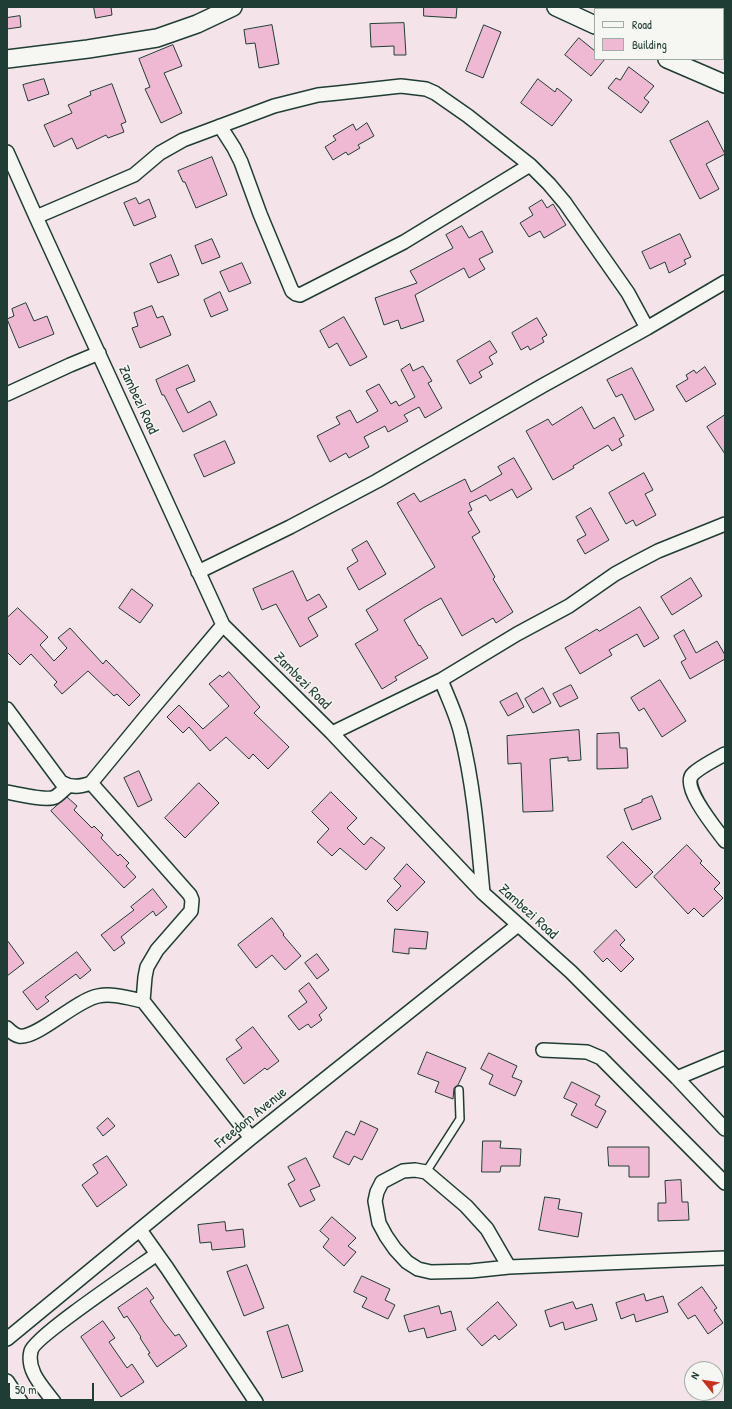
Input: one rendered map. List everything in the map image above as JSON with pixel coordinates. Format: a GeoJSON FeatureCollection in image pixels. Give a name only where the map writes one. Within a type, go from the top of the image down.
{"type":"FeatureCollection","features":[{"type":"Feature","properties":{"kind":"street"},"geometry":{"type":"LineString","coordinates":[[7,59],[88,49],[157,38],[197,24],[233,7]]}},
{"type":"Feature","properties":{"kind":"street"},"geometry":{"type":"LineString","coordinates":[[558,7],[594,25]]}},
{"type":"Feature","properties":{"kind":"street"},"geometry":{"type":"LineString","coordinates":[[669,60],[725,84]]}},
{"type":"Feature","properties":{"kind":"street"},"geometry":{"type":"LineString","coordinates":[[36,218],[134,176],[160,154],[183,140],[274,106],[318,95],[401,86],[426,89],[435,93],[468,116],[530,164],[549,184],[628,292],[647,328]]}},
{"type":"Feature","properties":{"kind":"street"},"geometry":{"type":"LineString","coordinates":[[220,126],[241,162],[263,222],[292,291],[296,294],[300,294],[404,242],[530,164]]}},
{"type":"Feature","properties":{"kind":"street","name":"Zambezi Road"},"geometry":{"type":"LineString","coordinates":[[7,152],[10,167],[36,218],[99,353],[223,625],[332,733],[483,893],[571,972],[677,1078],[725,1130]]}},
{"type":"Feature","properties":{"kind":"street"},"geometry":{"type":"LineString","coordinates":[[198,572],[290,527],[377,481],[542,386],[647,328],[725,282]]}},
{"type":"Feature","properties":{"kind":"street"},"geometry":{"type":"LineString","coordinates":[[7,394],[99,353]]}},
{"type":"Feature","properties":{"kind":"street"},"geometry":{"type":"LineString","coordinates":[[332,733],[441,680],[517,634],[569,606],[615,574],[637,562],[658,551],[725,524]]}},
{"type":"Feature","properties":{"kind":"street"},"geometry":{"type":"LineString","coordinates":[[7,709],[62,782],[68,786],[77,787],[91,783],[223,625]]}},
{"type":"Feature","properties":{"kind":"street"},"geometry":{"type":"LineString","coordinates":[[441,680],[456,716],[465,752],[474,810],[483,893]]}},
{"type":"Feature","properties":{"kind":"street"},"geometry":{"type":"LineString","coordinates":[[725,754],[692,774],[689,781],[691,789],[706,816],[725,841]]}},
{"type":"Feature","properties":{"kind":"street"},"geometry":{"type":"LineString","coordinates":[[91,783],[190,895],[192,900],[191,912],[157,950],[147,967],[143,1001]]}},
{"type":"Feature","properties":{"kind":"street"},"geometry":{"type":"LineString","coordinates":[[7,792],[50,798],[56,796],[68,786]]}},
{"type":"Feature","properties":{"kind":"street","name":"Freedom Avenue"},"geometry":{"type":"LineString","coordinates":[[7,1339],[251,1138],[518,925]]}},
{"type":"Feature","properties":{"kind":"street"},"geometry":{"type":"LineString","coordinates":[[7,1028],[10,1032],[19,1036],[26,1036],[48,1025],[79,1004],[96,996],[123,996],[143,1001],[251,1138]]}},
{"type":"Feature","properties":{"kind":"street"},"geometry":{"type":"LineString","coordinates":[[543,1050],[587,1052],[601,1058],[725,1183]]}},
{"type":"Feature","properties":{"kind":"street"},"geometry":{"type":"LineString","coordinates":[[677,1078],[725,1058]]}},
{"type":"Feature","properties":{"kind":"street"},"geometry":{"type":"LineString","coordinates":[[509,1267],[487,1229],[466,1206],[426,1172],[415,1170],[396,1174],[382,1182],[377,1192],[375,1201],[379,1223],[395,1249],[407,1262],[430,1272],[471,1271],[509,1267],[725,1258]]}},
{"type":"Feature","properties":{"kind":"street"},"geometry":{"type":"LineString","coordinates":[[140,1230],[193,1306],[256,1402]]}},
{"type":"Feature","properties":{"kind":"street"},"geometry":{"type":"LineString","coordinates":[[54,1402],[32,1372],[30,1363],[31,1349],[46,1334],[157,1254]]}},
{"type":"Feature","properties":{"kind":"street"},"geometry":{"type":"LineString","coordinates":[[7,1380],[21,1402]]}},
{"type":"Feature","properties":{"kind":"lane"},"geometry":{"type":"LineString","coordinates":[[426,1172],[460,1119],[459,1090]]}},
{"type":"Feature","properties":{"kind":"building"},"geometry":{"type":"Polygon","coordinates":[[[94,7],[111,7],[112,15],[96,18],[94,7]]]}},
{"type":"Feature","properties":{"kind":"building"},"geometry":{"type":"Polygon","coordinates":[[[424,7],[457,7],[456,18],[424,16],[424,7]]]}},
{"type":"Feature","properties":{"kind":"building"},"geometry":{"type":"Polygon","coordinates":[[[20,16],[21,27],[7,29],[7,18],[20,16]]]}},
{"type":"Feature","properties":{"kind":"building"},"geometry":{"type":"Polygon","coordinates":[[[404,23],[406,55],[394,55],[394,46],[371,47],[370,24],[404,23]]]}},
{"type":"Feature","properties":{"kind":"building"},"geometry":{"type":"Polygon","coordinates":[[[272,25],[279,64],[259,68],[255,43],[246,44],[244,30],[272,25]]]}},
{"type":"Feature","properties":{"kind":"building"},"geometry":{"type":"Polygon","coordinates":[[[484,25],[501,32],[483,78],[466,71],[484,25]]]}},
{"type":"Feature","properties":{"kind":"building"},"geometry":{"type":"Polygon","coordinates":[[[579,38],[594,50],[594,60],[604,60],[591,76],[565,55],[579,38]]]}},
{"type":"Feature","properties":{"kind":"building"},"geometry":{"type":"Polygon","coordinates":[[[173,45],[182,66],[164,73],[182,113],[161,123],[145,89],[150,87],[139,59],[173,45]]]}},
{"type":"Feature","properties":{"kind":"building"},"geometry":{"type":"Polygon","coordinates":[[[629,67],[654,86],[644,98],[649,102],[641,113],[608,88],[616,78],[620,80],[629,67]]]}},
{"type":"Feature","properties":{"kind":"building"},"geometry":{"type":"Polygon","coordinates":[[[44,79],[49,94],[28,101],[23,85],[44,79]]]}},
{"type":"Feature","properties":{"kind":"building"},"geometry":{"type":"Polygon","coordinates":[[[538,79],[555,92],[557,88],[572,100],[552,126],[521,103],[538,79]]]}},
{"type":"Feature","properties":{"kind":"building"},"geometry":{"type":"Polygon","coordinates":[[[112,84],[126,122],[121,124],[124,132],[108,138],[106,135],[77,149],[72,138],[54,147],[44,125],[72,113],[68,105],[91,95],[90,92],[112,84]]]}},
{"type":"Feature","properties":{"kind":"building"},"geometry":{"type":"Polygon","coordinates":[[[708,121],[725,154],[706,164],[719,189],[700,199],[670,141],[708,121]]]}},
{"type":"Feature","properties":{"kind":"building"},"geometry":{"type":"Polygon","coordinates":[[[367,123],[374,136],[358,145],[360,148],[348,155],[346,152],[333,160],[325,147],[336,140],[333,136],[353,124],[356,130],[367,123]]]}},
{"type":"Feature","properties":{"kind":"building"},"geometry":{"type":"Polygon","coordinates":[[[212,157],[227,195],[196,208],[185,182],[183,182],[178,171],[212,157]]]}},
{"type":"Feature","properties":{"kind":"building"},"geometry":{"type":"Polygon","coordinates":[[[136,198],[139,204],[149,199],[156,217],[134,226],[124,203],[136,198]]]}},
{"type":"Feature","properties":{"kind":"building"},"geometry":{"type":"Polygon","coordinates":[[[542,200],[547,208],[553,204],[566,225],[544,238],[540,231],[529,237],[520,223],[533,215],[529,208],[542,200]]]}},
{"type":"Feature","properties":{"kind":"building"},"geometry":{"type":"Polygon","coordinates":[[[462,226],[469,238],[482,231],[493,252],[479,259],[485,269],[469,278],[464,268],[415,295],[424,321],[401,329],[398,320],[384,325],[375,298],[417,283],[410,271],[453,248],[446,235],[462,226]]]}},
{"type":"Feature","properties":{"kind":"building"},"geometry":{"type":"Polygon","coordinates":[[[680,234],[691,257],[684,260],[686,264],[669,273],[665,262],[650,269],[642,252],[680,234]]]}},
{"type":"Feature","properties":{"kind":"building"},"geometry":{"type":"Polygon","coordinates":[[[212,239],[220,257],[202,264],[195,246],[212,239]]]}},
{"type":"Feature","properties":{"kind":"building"},"geometry":{"type":"Polygon","coordinates":[[[171,255],[179,275],[158,283],[150,264],[171,255]]]}},
{"type":"Feature","properties":{"kind":"building"},"geometry":{"type":"Polygon","coordinates":[[[242,263],[251,283],[229,292],[220,272],[242,263]]]}},
{"type":"Feature","properties":{"kind":"building"},"geometry":{"type":"Polygon","coordinates":[[[220,292],[228,310],[211,317],[204,300],[220,292]]]}},
{"type":"Feature","properties":{"kind":"building"},"geometry":{"type":"Polygon","coordinates":[[[26,303],[34,321],[47,316],[54,334],[19,348],[7,319],[14,316],[12,309],[26,303]]]}},
{"type":"Feature","properties":{"kind":"building"},"geometry":{"type":"Polygon","coordinates":[[[152,306],[157,318],[163,316],[171,335],[140,348],[132,328],[138,326],[134,313],[152,306]]]}},
{"type":"Feature","properties":{"kind":"building"},"geometry":{"type":"Polygon","coordinates":[[[344,317],[367,357],[350,366],[337,343],[329,348],[320,331],[344,317]]]}},
{"type":"Feature","properties":{"kind":"building"},"geometry":{"type":"Polygon","coordinates":[[[537,318],[547,335],[542,338],[544,342],[530,350],[528,346],[521,350],[512,333],[537,318]]]}},
{"type":"Feature","properties":{"kind":"building"},"geometry":{"type":"Polygon","coordinates":[[[490,341],[497,352],[489,357],[493,364],[479,372],[482,377],[470,384],[457,361],[490,341]]]}},
{"type":"Feature","properties":{"kind":"building"},"geometry":{"type":"Polygon","coordinates":[[[410,364],[413,371],[423,366],[432,381],[428,383],[442,408],[425,418],[419,407],[404,415],[408,421],[388,432],[385,426],[364,437],[369,447],[349,458],[346,453],[330,462],[317,436],[340,424],[336,417],[350,410],[357,423],[378,411],[366,391],[379,384],[391,404],[396,401],[399,406],[415,397],[401,370],[410,364]]]}},
{"type":"Feature","properties":{"kind":"building"},"geometry":{"type":"Polygon","coordinates":[[[188,365],[195,381],[176,389],[188,413],[210,401],[217,415],[183,432],[164,395],[162,395],[156,380],[188,365]]]}},
{"type":"Feature","properties":{"kind":"building"},"geometry":{"type":"Polygon","coordinates":[[[705,367],[716,384],[686,402],[676,386],[688,379],[686,375],[694,370],[696,373],[705,367]]]}},
{"type":"Feature","properties":{"kind":"building"},"geometry":{"type":"Polygon","coordinates":[[[632,368],[654,410],[635,420],[622,394],[616,397],[607,380],[632,368]]]}},
{"type":"Feature","properties":{"kind":"building"},"geometry":{"type":"Polygon","coordinates":[[[582,407],[594,429],[614,417],[624,436],[619,439],[622,445],[612,451],[608,445],[553,480],[526,431],[548,419],[552,425],[582,407]]]}},
{"type":"Feature","properties":{"kind":"building"},"geometry":{"type":"Polygon","coordinates":[[[725,415],[725,454],[707,427],[725,415]]]}},
{"type":"Feature","properties":{"kind":"building"},"geometry":{"type":"Polygon","coordinates":[[[225,441],[235,463],[204,477],[194,455],[225,441]]]}},
{"type":"Feature","properties":{"kind":"building"},"geometry":{"type":"Polygon","coordinates":[[[514,458],[532,489],[517,498],[512,489],[490,501],[486,495],[469,503],[472,510],[468,512],[480,532],[472,537],[495,577],[493,579],[513,612],[496,623],[493,618],[462,636],[441,598],[423,608],[404,620],[419,646],[420,645],[428,658],[395,677],[397,680],[382,689],[355,644],[378,630],[366,610],[435,567],[397,503],[414,493],[420,502],[465,479],[471,492],[502,474],[498,467],[514,458]]]}},
{"type":"Feature","properties":{"kind":"building"},"geometry":{"type":"Polygon","coordinates":[[[644,473],[653,490],[645,494],[656,515],[636,526],[633,520],[626,524],[609,493],[644,473]]]}},
{"type":"Feature","properties":{"kind":"building"},"geometry":{"type":"Polygon","coordinates":[[[591,508],[609,540],[585,554],[577,540],[586,535],[576,517],[591,508]]]}},
{"type":"Feature","properties":{"kind":"building"},"geometry":{"type":"Polygon","coordinates":[[[367,541],[386,574],[359,590],[347,568],[358,561],[352,550],[367,541]]]}},
{"type":"Feature","properties":{"kind":"building"},"geometry":{"type":"Polygon","coordinates":[[[293,571],[307,601],[319,594],[327,607],[308,618],[318,636],[300,647],[276,604],[262,610],[253,589],[293,571]]]}},
{"type":"Feature","properties":{"kind":"building"},"geometry":{"type":"Polygon","coordinates":[[[691,578],[702,596],[672,615],[661,597],[691,578]]]}},
{"type":"Feature","properties":{"kind":"building"},"geometry":{"type":"Polygon","coordinates":[[[132,589],[153,605],[140,623],[119,608],[132,589]]]}},
{"type":"Feature","properties":{"kind":"building"},"geometry":{"type":"Polygon","coordinates":[[[640,607],[659,638],[644,647],[637,634],[609,650],[612,655],[580,674],[565,648],[597,629],[599,631],[640,607]]]}},
{"type":"Feature","properties":{"kind":"building"},"geometry":{"type":"Polygon","coordinates":[[[18,608],[48,637],[40,645],[54,661],[67,648],[58,638],[70,628],[103,664],[106,660],[140,695],[129,706],[117,694],[114,696],[88,671],[62,694],[54,685],[57,682],[31,654],[20,665],[7,652],[7,618],[18,608]]]}},
{"type":"Feature","properties":{"kind":"building"},"geometry":{"type":"Polygon","coordinates":[[[684,630],[696,653],[717,641],[725,655],[725,659],[690,679],[681,662],[686,659],[674,636],[684,630]]]}},
{"type":"Feature","properties":{"kind":"building"},"geometry":{"type":"Polygon","coordinates":[[[229,672],[260,707],[254,713],[289,747],[268,769],[253,754],[249,759],[226,737],[210,751],[189,727],[183,733],[167,717],[179,705],[203,729],[229,706],[209,684],[220,675],[222,677],[229,672]]]}},
{"type":"Feature","properties":{"kind":"building"},"geometry":{"type":"Polygon","coordinates":[[[660,680],[686,721],[662,737],[644,708],[639,711],[631,698],[660,680]]]}},
{"type":"Feature","properties":{"kind":"building"},"geometry":{"type":"Polygon","coordinates":[[[571,685],[578,698],[560,707],[553,694],[571,685]]]}},
{"type":"Feature","properties":{"kind":"building"},"geometry":{"type":"Polygon","coordinates":[[[543,688],[551,703],[533,713],[525,699],[543,688]]]}},
{"type":"Feature","properties":{"kind":"building"},"geometry":{"type":"Polygon","coordinates":[[[517,693],[524,707],[508,716],[500,702],[517,693]]]}},
{"type":"Feature","properties":{"kind":"building"},"geometry":{"type":"Polygon","coordinates":[[[579,730],[581,760],[568,761],[568,757],[550,759],[553,811],[523,812],[521,763],[508,764],[507,736],[579,730]]]}},
{"type":"Feature","properties":{"kind":"building"},"geometry":{"type":"Polygon","coordinates":[[[619,733],[620,748],[627,748],[628,768],[597,769],[597,734],[619,733]]]}},
{"type":"Feature","properties":{"kind":"building"},"geometry":{"type":"Polygon","coordinates":[[[139,771],[152,800],[138,807],[124,778],[139,771]]]}},
{"type":"Feature","properties":{"kind":"building"},"geometry":{"type":"Polygon","coordinates":[[[199,783],[219,803],[185,838],[165,818],[199,783]]]}},
{"type":"Feature","properties":{"kind":"building"},"geometry":{"type":"Polygon","coordinates":[[[331,792],[357,818],[347,828],[364,845],[371,837],[385,848],[366,870],[340,848],[332,856],[317,842],[329,829],[312,812],[331,792]]]}},
{"type":"Feature","properties":{"kind":"building"},"geometry":{"type":"Polygon","coordinates":[[[652,796],[661,819],[632,830],[624,809],[642,802],[642,800],[652,796]]]}},
{"type":"Feature","properties":{"kind":"building"},"geometry":{"type":"Polygon","coordinates":[[[67,797],[77,806],[74,810],[92,828],[94,826],[103,835],[101,838],[118,856],[120,854],[129,863],[126,866],[136,877],[124,888],[51,811],[67,797]]]}},
{"type":"Feature","properties":{"kind":"building"},"geometry":{"type":"Polygon","coordinates":[[[623,842],[653,872],[636,888],[607,857],[623,842]]]}},
{"type":"Feature","properties":{"kind":"building"},"geometry":{"type":"Polygon","coordinates":[[[687,845],[702,861],[700,863],[720,883],[714,889],[723,898],[703,917],[694,908],[688,914],[654,877],[687,845]]]}},
{"type":"Feature","properties":{"kind":"building"},"geometry":{"type":"Polygon","coordinates":[[[407,864],[425,882],[397,911],[387,901],[401,886],[394,879],[407,864]]]}},
{"type":"Feature","properties":{"kind":"building"},"geometry":{"type":"Polygon","coordinates":[[[153,889],[167,907],[156,916],[153,911],[121,937],[125,943],[114,951],[101,935],[134,910],[131,907],[153,889]]]}},
{"type":"Feature","properties":{"kind":"building"},"geometry":{"type":"Polygon","coordinates":[[[272,918],[284,934],[283,935],[301,956],[285,970],[272,955],[256,968],[238,945],[272,918]]]}},
{"type":"Feature","properties":{"kind":"building"},"geometry":{"type":"Polygon","coordinates":[[[395,929],[428,932],[426,949],[409,948],[409,954],[393,952],[395,929]]]}},
{"type":"Feature","properties":{"kind":"building"},"geometry":{"type":"Polygon","coordinates":[[[616,930],[625,940],[620,945],[634,959],[621,972],[607,958],[603,962],[594,952],[616,930]]]}},
{"type":"Feature","properties":{"kind":"building"},"geometry":{"type":"Polygon","coordinates":[[[7,940],[24,963],[7,976],[7,940]]]}},
{"type":"Feature","properties":{"kind":"building"},"geometry":{"type":"Polygon","coordinates":[[[77,952],[91,970],[80,979],[76,974],[65,982],[45,997],[49,1001],[37,1010],[23,992],[77,952]]]}},
{"type":"Feature","properties":{"kind":"building"},"geometry":{"type":"Polygon","coordinates":[[[317,954],[329,970],[317,979],[305,963],[317,954]]]}},
{"type":"Feature","properties":{"kind":"building"},"geometry":{"type":"Polygon","coordinates":[[[309,983],[327,1008],[319,1015],[322,1020],[311,1028],[308,1024],[299,1030],[288,1016],[307,1002],[299,991],[309,983]]]}},
{"type":"Feature","properties":{"kind":"building"},"geometry":{"type":"Polygon","coordinates":[[[253,1027],[279,1061],[267,1070],[265,1068],[244,1084],[226,1059],[242,1048],[236,1040],[253,1027]]]}},
{"type":"Feature","properties":{"kind":"building"},"geometry":{"type":"Polygon","coordinates":[[[427,1052],[466,1068],[458,1085],[454,1088],[453,1099],[435,1092],[439,1082],[418,1074],[427,1052]]]}},
{"type":"Feature","properties":{"kind":"building"},"geometry":{"type":"Polygon","coordinates":[[[489,1053],[517,1066],[512,1077],[522,1081],[515,1096],[489,1084],[493,1075],[481,1069],[489,1053]]]}},
{"type":"Feature","properties":{"kind":"building"},"geometry":{"type":"Polygon","coordinates":[[[572,1082],[600,1096],[595,1105],[606,1111],[597,1128],[571,1115],[577,1104],[564,1098],[572,1082]]]}},
{"type":"Feature","properties":{"kind":"building"},"geometry":{"type":"Polygon","coordinates":[[[108,1118],[115,1126],[103,1136],[97,1128],[108,1118]]]}},
{"type":"Feature","properties":{"kind":"building"},"geometry":{"type":"Polygon","coordinates":[[[361,1121],[378,1129],[362,1160],[354,1156],[349,1165],[333,1157],[346,1131],[354,1135],[361,1121]]]}},
{"type":"Feature","properties":{"kind":"building"},"geometry":{"type":"Polygon","coordinates":[[[483,1141],[501,1141],[500,1148],[521,1149],[520,1166],[501,1166],[500,1172],[482,1172],[483,1141]]]}},
{"type":"Feature","properties":{"kind":"building"},"geometry":{"type":"Polygon","coordinates":[[[608,1147],[649,1147],[649,1177],[629,1177],[629,1166],[609,1166],[608,1147]]]}},
{"type":"Feature","properties":{"kind":"building"},"geometry":{"type":"Polygon","coordinates":[[[107,1156],[127,1185],[97,1207],[82,1185],[98,1173],[93,1165],[107,1156]]]}},
{"type":"Feature","properties":{"kind":"building"},"geometry":{"type":"Polygon","coordinates":[[[306,1158],[320,1186],[310,1190],[315,1200],[300,1207],[288,1184],[295,1180],[288,1167],[306,1158]]]}},
{"type":"Feature","properties":{"kind":"building"},"geometry":{"type":"Polygon","coordinates":[[[681,1180],[682,1202],[688,1202],[689,1220],[658,1221],[658,1203],[666,1203],[665,1181],[681,1180]]]}},
{"type":"Feature","properties":{"kind":"building"},"geometry":{"type":"Polygon","coordinates":[[[545,1197],[560,1199],[558,1209],[582,1213],[578,1237],[539,1230],[545,1197]]]}},
{"type":"Feature","properties":{"kind":"building"},"geometry":{"type":"Polygon","coordinates":[[[332,1217],[356,1238],[348,1246],[356,1252],[344,1266],[323,1247],[329,1239],[320,1231],[332,1217]]]}},
{"type":"Feature","properties":{"kind":"building"},"geometry":{"type":"Polygon","coordinates":[[[225,1222],[226,1231],[243,1229],[245,1247],[212,1250],[211,1242],[200,1243],[198,1225],[225,1222]]]}},
{"type":"Feature","properties":{"kind":"building"},"geometry":{"type":"Polygon","coordinates":[[[247,1265],[264,1308],[244,1316],[227,1272],[247,1265]]]}},
{"type":"Feature","properties":{"kind":"building"},"geometry":{"type":"Polygon","coordinates":[[[362,1276],[390,1289],[385,1300],[395,1305],[388,1319],[362,1307],[367,1298],[354,1292],[362,1276]]]}},
{"type":"Feature","properties":{"kind":"building"},"geometry":{"type":"Polygon","coordinates":[[[702,1287],[717,1308],[714,1310],[723,1323],[708,1334],[695,1315],[688,1319],[678,1304],[702,1287]]]}},
{"type":"Feature","properties":{"kind":"building"},"geometry":{"type":"Polygon","coordinates":[[[147,1288],[154,1298],[150,1301],[164,1322],[175,1336],[179,1334],[187,1346],[157,1367],[148,1354],[150,1353],[140,1338],[141,1337],[127,1316],[124,1318],[118,1308],[147,1288]]]}},
{"type":"Feature","properties":{"kind":"building"},"geometry":{"type":"Polygon","coordinates":[[[644,1294],[646,1301],[663,1296],[668,1312],[636,1322],[634,1314],[621,1319],[616,1303],[644,1294]]]}},
{"type":"Feature","properties":{"kind":"building"},"geometry":{"type":"Polygon","coordinates":[[[498,1302],[517,1325],[499,1340],[495,1335],[482,1346],[467,1329],[498,1302]]]}},
{"type":"Feature","properties":{"kind":"building"},"geometry":{"type":"Polygon","coordinates":[[[573,1302],[576,1309],[592,1304],[597,1320],[565,1330],[563,1322],[550,1327],[545,1311],[573,1302]]]}},
{"type":"Feature","properties":{"kind":"building"},"geometry":{"type":"Polygon","coordinates":[[[439,1306],[441,1314],[451,1311],[456,1330],[427,1338],[424,1328],[409,1332],[404,1316],[439,1306]]]}},
{"type":"Feature","properties":{"kind":"building"},"geometry":{"type":"Polygon","coordinates":[[[103,1321],[115,1338],[109,1342],[127,1368],[132,1364],[144,1382],[121,1397],[81,1337],[103,1321]]]}},
{"type":"Feature","properties":{"kind":"building"},"geometry":{"type":"Polygon","coordinates":[[[288,1325],[303,1371],[282,1378],[267,1332],[288,1325]]]}}]}
